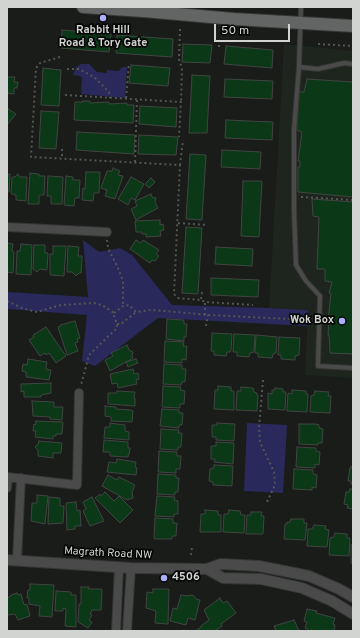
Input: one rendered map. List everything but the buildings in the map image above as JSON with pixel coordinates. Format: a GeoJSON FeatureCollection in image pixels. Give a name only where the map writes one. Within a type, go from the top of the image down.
{"type":"FeatureCollection","features":[{"type":"Feature","properties":{"kind":"main road"},"geometry":{"type":"LineString","coordinates":[[83,7],[143,10],[234,19],[353,26]]}},
{"type":"Feature","properties":{"kind":"street"},"geometry":{"type":"LineString","coordinates":[[7,227],[106,232]]}},
{"type":"Feature","properties":{"kind":"street"},"geometry":{"type":"LineString","coordinates":[[7,488],[7,477],[77,485],[79,393]]}},
{"type":"Feature","properties":{"kind":"street"},"geometry":{"type":"LineString","coordinates":[[12,560],[21,478]]}},
{"type":"Feature","properties":{"kind":"street","name":"Magrath Road NW"},"geometry":{"type":"LineString","coordinates":[[12,560],[131,568],[207,569],[221,564],[259,566],[309,576],[353,597]]}},
{"type":"Feature","properties":{"kind":"street"},"geometry":{"type":"LineString","coordinates":[[116,631],[119,567]]}},
{"type":"Feature","properties":{"kind":"street"},"geometry":{"type":"LineString","coordinates":[[127,631],[131,568]]}},
{"type":"Feature","properties":{"kind":"street","name":"Magrath Road NW"},"geometry":{"type":"LineString","coordinates":[[207,569],[222,578],[261,579],[302,588],[318,594],[353,614]]}},
{"type":"Feature","properties":{"kind":"lane"},"geometry":{"type":"LineString","coordinates":[[301,7],[299,67],[294,130],[296,265],[306,282],[320,296],[318,366],[353,368]]}},
{"type":"Feature","properties":{"kind":"lane"},"geometry":{"type":"LineString","coordinates":[[299,67],[318,70],[344,63],[353,64]]}},
{"type":"Feature","properties":{"kind":"path"},"geometry":{"type":"LineString","coordinates":[[179,137],[182,68],[178,60],[180,29]]}},
{"type":"Feature","properties":{"kind":"path"},"geometry":{"type":"LineString","coordinates":[[219,37],[219,47]]}},
{"type":"Feature","properties":{"kind":"path"},"geometry":{"type":"LineString","coordinates":[[318,44],[353,46]]}},
{"type":"Feature","properties":{"kind":"path"},"geometry":{"type":"LineString","coordinates":[[60,57],[40,62],[36,68],[31,157],[180,165]]}},
{"type":"Feature","properties":{"kind":"path"},"geometry":{"type":"LineString","coordinates":[[126,98],[129,63]]}},
{"type":"Feature","properties":{"kind":"path"},"geometry":{"type":"LineString","coordinates":[[67,69],[79,69],[94,76],[109,92],[110,98]]}},
{"type":"Feature","properties":{"kind":"path"},"geometry":{"type":"LineString","coordinates":[[65,95],[181,102]]}},
{"type":"Feature","properties":{"kind":"path"},"geometry":{"type":"LineString","coordinates":[[135,162],[137,99]]}},
{"type":"Feature","properties":{"kind":"path"},"geometry":{"type":"LineString","coordinates":[[183,140],[180,165],[174,294],[178,298],[201,300],[205,302],[253,305]]}},
{"type":"Feature","properties":{"kind":"path"},"geometry":{"type":"LineString","coordinates":[[62,149],[62,158]]}},
{"type":"Feature","properties":{"kind":"path"},"geometry":{"type":"LineString","coordinates":[[294,196],[353,200]]}},
{"type":"Feature","properties":{"kind":"path"},"geometry":{"type":"LineString","coordinates":[[178,223],[207,225]]}},
{"type":"Feature","properties":{"kind":"path"},"geometry":{"type":"LineString","coordinates":[[106,232],[108,248],[123,282],[123,306]]}},
{"type":"Feature","properties":{"kind":"path"},"geometry":{"type":"LineString","coordinates":[[201,300],[202,292]]}},
{"type":"Feature","properties":{"kind":"path"},"geometry":{"type":"LineString","coordinates":[[7,301],[22,308],[37,312],[61,305],[94,302],[102,305],[114,313],[117,328],[89,355],[79,393]]}},
{"type":"Feature","properties":{"kind":"path"},"geometry":{"type":"LineString","coordinates":[[205,302],[206,326]]}},
{"type":"Feature","properties":{"kind":"path"},"geometry":{"type":"LineString","coordinates":[[114,313],[123,306],[129,305],[136,312]]}},
{"type":"Feature","properties":{"kind":"path"},"geometry":{"type":"LineString","coordinates":[[117,324],[135,315],[136,312],[151,310],[206,315],[319,320]]}},
{"type":"Feature","properties":{"kind":"path"},"geometry":{"type":"LineString","coordinates":[[263,380],[259,428],[260,442],[274,472],[275,485],[266,504]]}},
{"type":"Feature","properties":{"kind":"path"},"geometry":{"type":"LineString","coordinates":[[191,555],[192,547]]}},
{"type":"Feature","properties":{"kind":"shaded area"},"geometry":{"type":"Polygon","coordinates":[[[284,44],[353,51],[353,378],[305,375],[308,310],[269,308],[284,44]]]}},
{"type":"Feature","properties":{"kind":"shaded area"},"geometry":{"type":"Polygon","coordinates":[[[81,64],[89,64],[97,72],[107,73],[107,70],[118,71],[123,67],[127,67],[125,98],[81,94],[82,78],[80,76],[73,75],[76,67],[81,64]]]}},
{"type":"Feature","properties":{"kind":"shaded area"},"geometry":{"type":"Polygon","coordinates":[[[83,240],[99,252],[120,248],[132,255],[172,305],[308,310],[307,326],[158,318],[95,366],[82,361],[87,315],[7,309],[7,292],[88,297],[83,240]]]}},
{"type":"Feature","properties":{"kind":"shaded area"},"geometry":{"type":"Polygon","coordinates":[[[247,423],[287,425],[283,493],[244,491],[247,423]]]}},
{"type":"Feature","properties":{"kind":"place","name":"Rabbit Hill Road & Tory Gate"},"geometry":{"type":"Point","coordinates":[103,18]}},
{"type":"Feature","properties":{"kind":"place","name":"Wok Box"},"geometry":{"type":"Point","coordinates":[342,321]}},
{"type":"Feature","properties":{"kind":"place","name":"4506"},"geometry":{"type":"Point","coordinates":[164,578]}}]}
